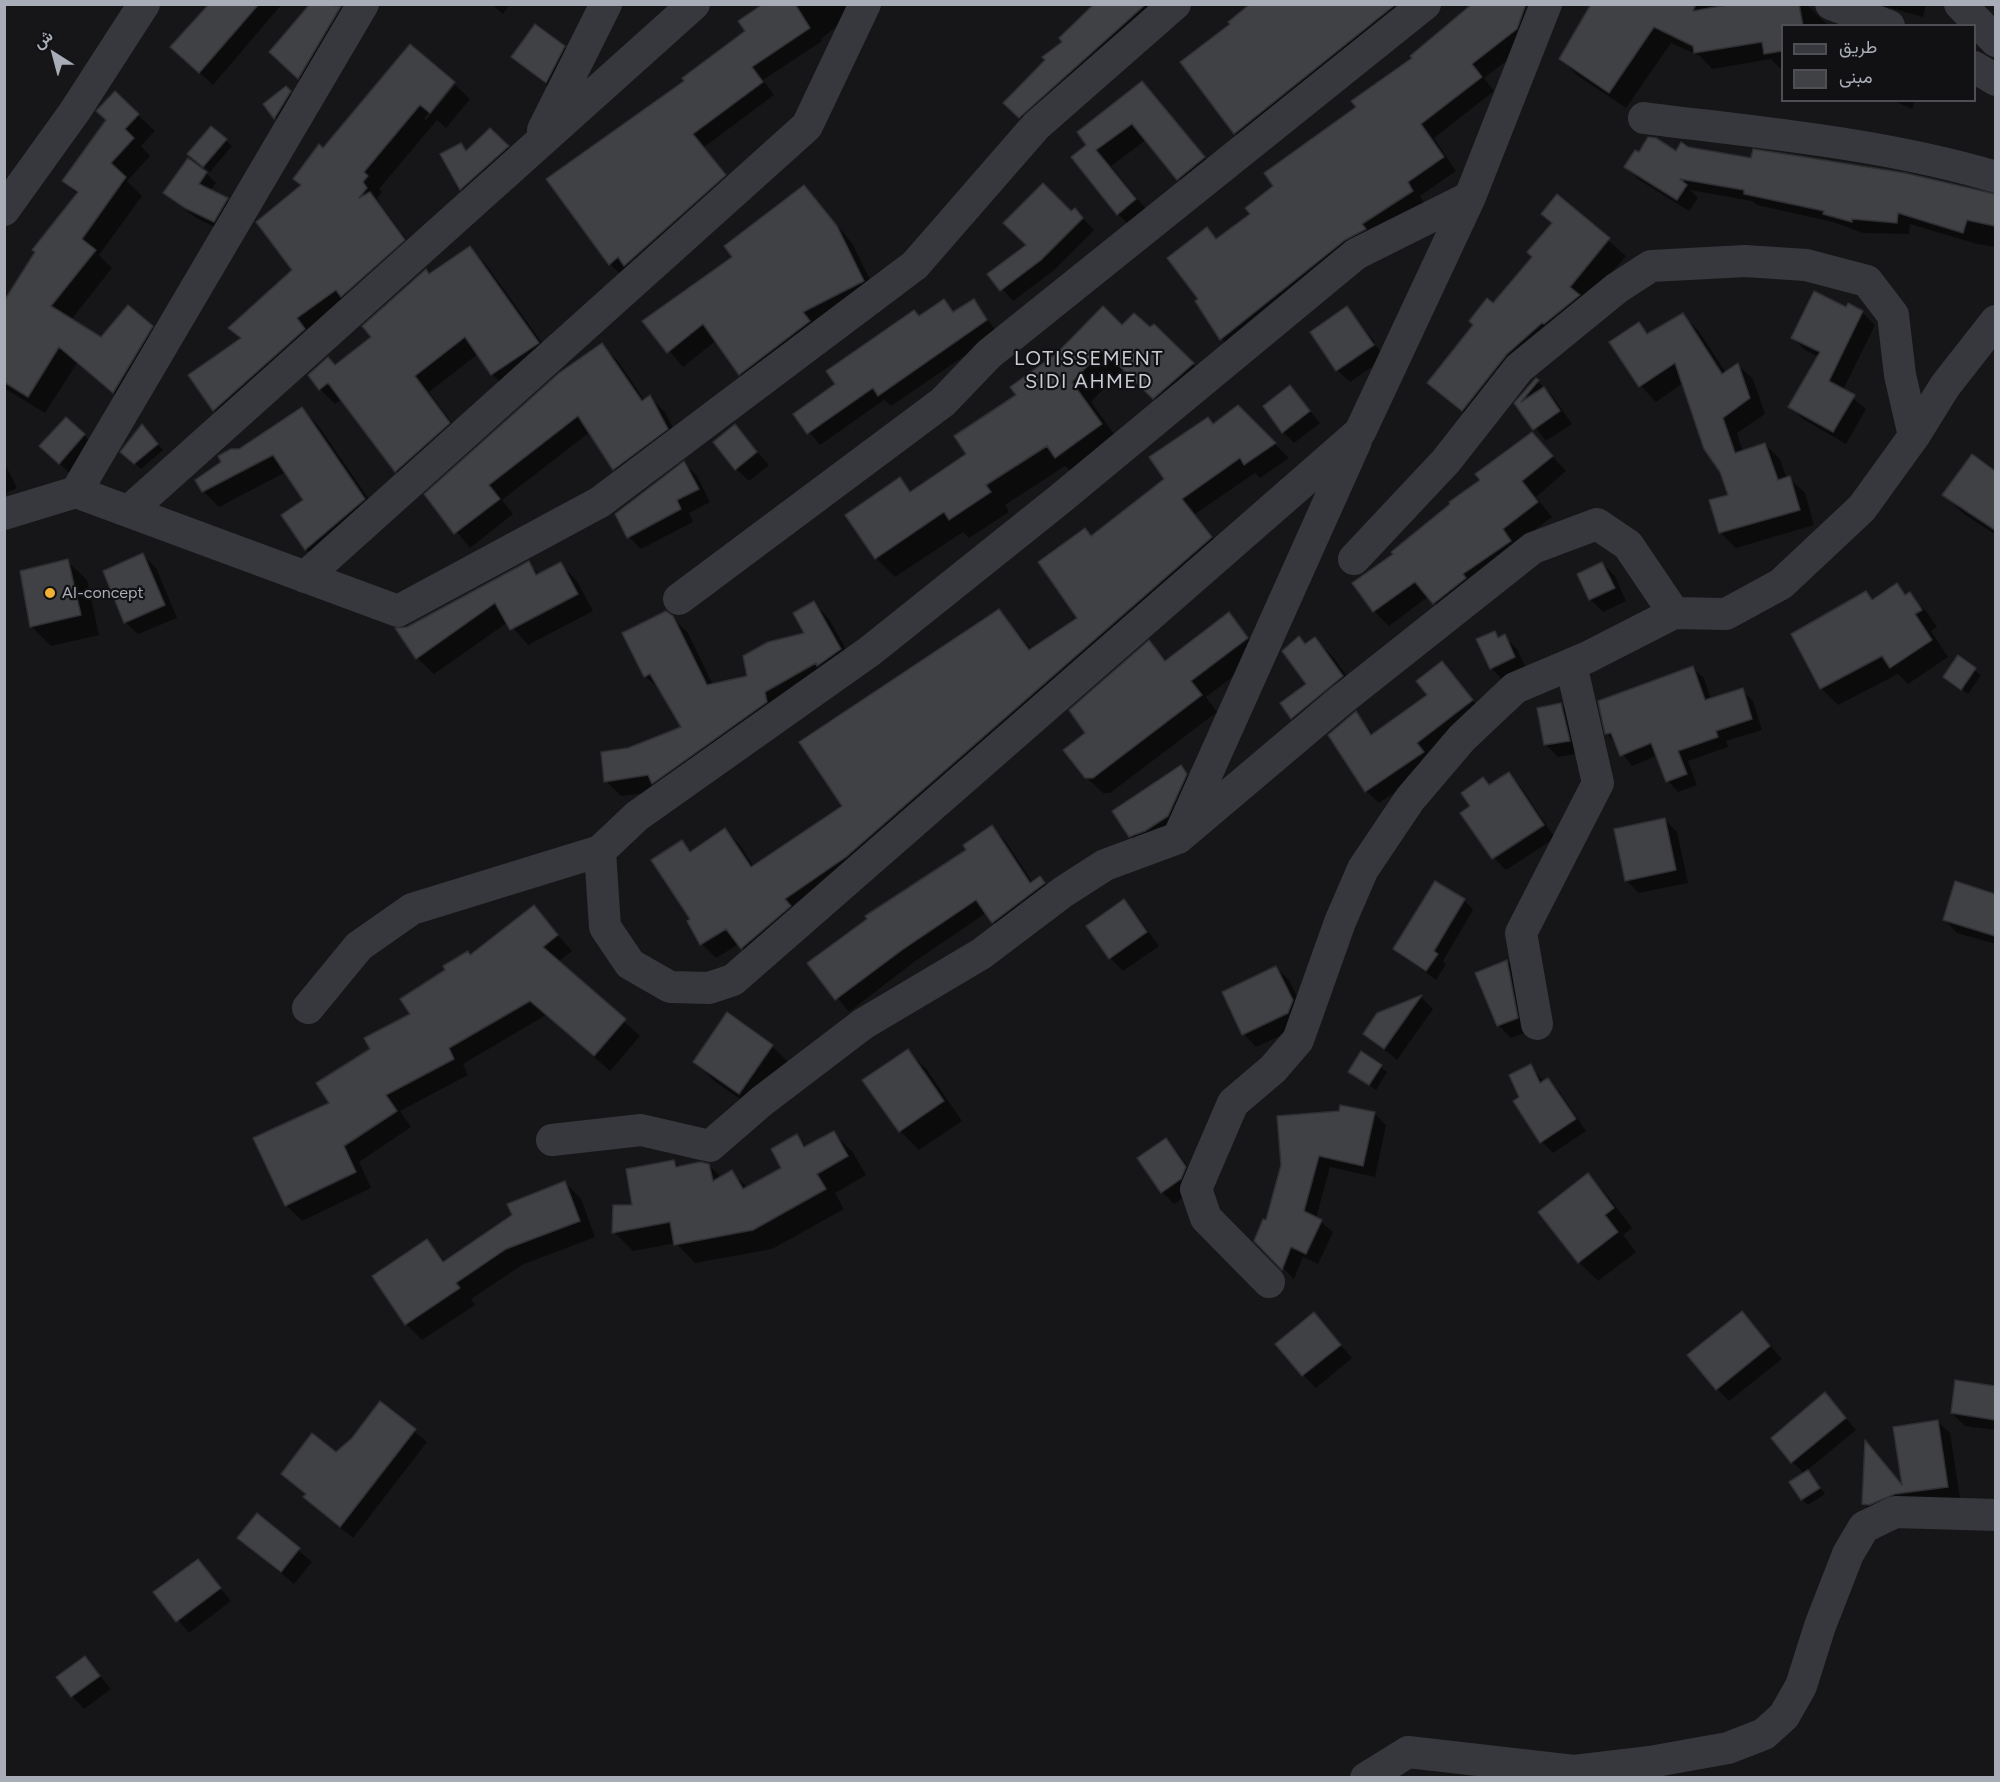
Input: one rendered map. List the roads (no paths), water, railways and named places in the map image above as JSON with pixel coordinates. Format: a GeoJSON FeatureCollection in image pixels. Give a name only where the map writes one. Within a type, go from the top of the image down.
{"type":"FeatureCollection","features":[{"type":"Feature","properties":{"kind":"street"},"geometry":{"type":"LineString","coordinates":[[4,210],[75,111],[144,4]]}},
{"type":"Feature","properties":{"kind":"street"},"geometry":{"type":"LineString","coordinates":[[76,492],[363,4]]}},
{"type":"Feature","properties":{"kind":"street"},"geometry":{"type":"LineString","coordinates":[[534,147],[606,4]]}},
{"type":"Feature","properties":{"kind":"street"},"geometry":{"type":"LineString","coordinates":[[129,512],[694,4]]}},
{"type":"Feature","properties":{"kind":"street"},"geometry":{"type":"LineString","coordinates":[[305,577],[807,126],[865,4]]}},
{"type":"Feature","properties":{"kind":"street"},"geometry":{"type":"LineString","coordinates":[[4,514],[76,492],[398,611],[600,502],[915,265],[1036,126],[1175,4]]}},
{"type":"Feature","properties":{"kind":"street"},"geometry":{"type":"LineString","coordinates":[[679,599],[942,402],[989,354],[1425,4]]}},
{"type":"Feature","properties":{"kind":"street"},"geometry":{"type":"LineString","coordinates":[[1178,838],[1360,432],[1470,197],[1546,4]]}},
{"type":"Feature","properties":{"kind":"street"},"geometry":{"type":"LineString","coordinates":[[1831,4],[1884,24]]}},
{"type":"Feature","properties":{"kind":"street"},"geometry":{"type":"LineString","coordinates":[[1960,4],[1995,40]]}},
{"type":"Feature","properties":{"kind":"street"},"geometry":{"type":"LineString","coordinates":[[1976,68],[1995,80]]}},
{"type":"Feature","properties":{"kind":"street"},"geometry":{"type":"LineString","coordinates":[[1644,118],[1875,148],[1944,162],[1995,177]]}},
{"type":"Feature","properties":{"kind":"street"},"geometry":{"type":"LineString","coordinates":[[308,1008],[359,946],[412,909],[600,850],[637,816],[870,651],[1060,499],[1356,254],[1470,197]]}},
{"type":"Feature","properties":{"kind":"street"},"geometry":{"type":"LineString","coordinates":[[1354,559],[1446,461],[1519,368],[1617,288],[1651,266],[1745,261],[1806,265],[1867,281],[1893,315],[1900,375],[1914,436]]}},
{"type":"Feature","properties":{"kind":"street"},"geometry":{"type":"LineString","coordinates":[[1269,1282],[1206,1218],[1196,1189],[1233,1103],[1273,1069],[1298,1040],[1340,922],[1363,869],[1410,798],[1461,738],[1515,688],[1571,664],[1674,614],[1726,614],[1781,584],[1862,508],[1914,436],[1945,386],[1995,321]]}},
{"type":"Feature","properties":{"kind":"street"},"geometry":{"type":"LineString","coordinates":[[600,850],[605,927],[630,964],[670,987],[709,988],[733,981],[1360,432]]}},
{"type":"Feature","properties":{"kind":"street"},"geometry":{"type":"LineString","coordinates":[[552,1140],[641,1130],[710,1146],[762,1101],[864,1024],[981,954],[1063,892],[1105,865],[1178,838],[1340,701],[1533,548],[1597,524],[1628,545],[1674,614]]}},
{"type":"Feature","properties":{"kind":"street"},"geometry":{"type":"LineString","coordinates":[[1537,1024],[1521,933],[1598,783],[1571,664]]}},
{"type":"Feature","properties":{"kind":"street"},"geometry":{"type":"LineString","coordinates":[[1366,1778],[1407,1752],[1574,1771],[1650,1762],[1728,1748],[1764,1734],[1784,1716],[1801,1686],[1820,1626],[1848,1554],[1864,1527],[1895,1512],[1995,1515]]}},
{"type":"Feature","properties":{"kind":"place","name":"AI-concept"},"geometry":{"type":"Point","coordinates":[50,593]}},
{"type":"Feature","properties":{"kind":"district","name":"LOTISSEMENT SIDI AHMED"},"geometry":{"type":"Point","coordinates":[1089,370]}}]}
